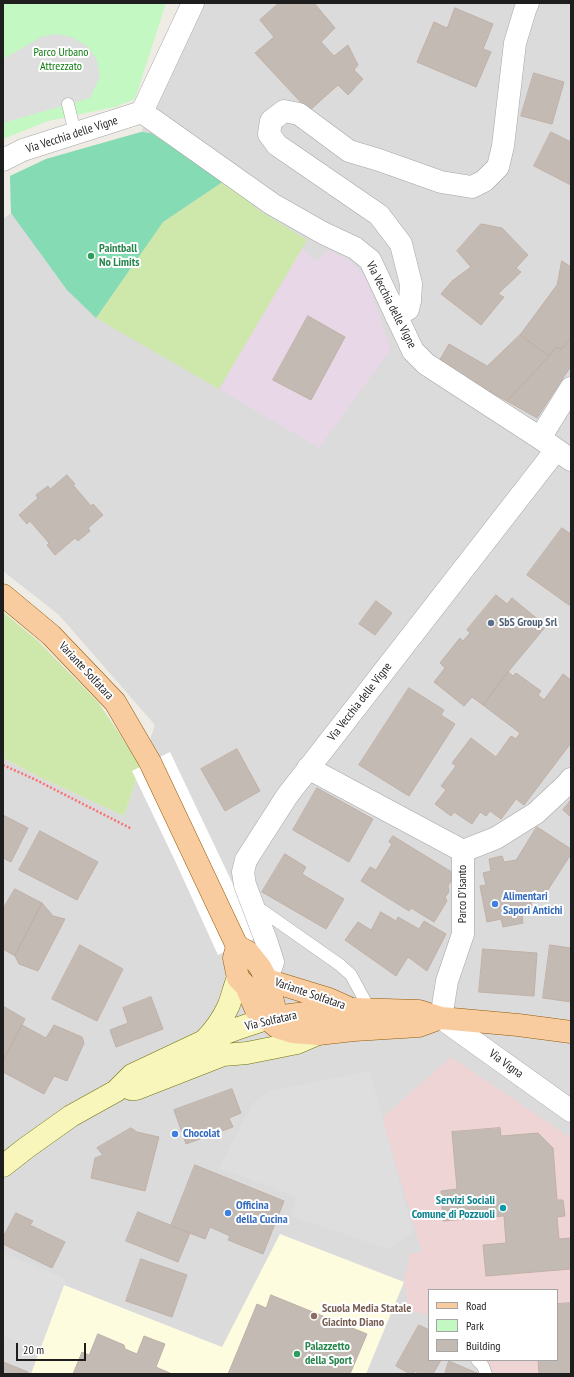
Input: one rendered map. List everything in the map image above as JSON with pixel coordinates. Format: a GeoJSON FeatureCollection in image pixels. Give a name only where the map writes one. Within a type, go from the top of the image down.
{"type":"FeatureCollection","features":[{"type":"Feature","properties":{"kind":"main road","name":"Variante Solfatara"},"geometry":{"type":"LineString","coordinates":[[3,595],[51,635],[115,702],[150,762],[238,946],[248,952],[267,980],[274,1005],[260,1030],[244,1044],[223,1055]]}},
{"type":"Feature","properties":{"kind":"main road"},"geometry":{"type":"LineString","coordinates":[[238,946],[234,958],[238,978],[246,986],[256,1010],[277,1027],[293,1032],[318,1034]]}},
{"type":"Feature","properties":{"kind":"main road"},"geometry":{"type":"LineString","coordinates":[[202,1042],[216,1029],[228,1007],[238,978]]}},
{"type":"Feature","properties":{"kind":"main road","name":"Variante Solfatara"},"geometry":{"type":"LineString","coordinates":[[267,980],[362,1010]]}},
{"type":"Feature","properties":{"kind":"main road","name":"Via Solfatara"},"geometry":{"type":"LineString","coordinates":[[3,1166],[71,1116],[116,1091],[132,1075],[202,1042],[266,1019],[318,1012],[362,1010],[419,1011],[441,1018],[518,1025],[571,1032]]}},
{"type":"Feature","properties":{"kind":"main road","name":"Via Solfatara"},"geometry":{"type":"LineString","coordinates":[[116,1091],[136,1089],[223,1055],[247,1053],[297,1043],[318,1034],[420,1026],[441,1018]]}},
{"type":"Feature","properties":{"kind":"street"},"geometry":{"type":"LineString","coordinates":[[396,316],[408,309],[410,301],[411,284],[401,244],[379,215],[277,145],[269,134],[271,122],[284,112],[299,114],[349,151],[441,182],[472,187],[484,181],[498,167],[503,146],[516,43],[528,3]]}},
{"type":"Feature","properties":{"kind":"street"},"geometry":{"type":"LineString","coordinates":[[142,112],[190,8]]}},
{"type":"Feature","properties":{"kind":"street","name":"Via Vecchia delle Vigne"},"geometry":{"type":"LineString","coordinates":[[3,160],[23,150],[142,112],[272,204],[355,248],[370,260],[413,350],[426,364],[556,449],[308,768],[287,796],[246,860],[243,872],[244,878],[273,962],[267,980]]}},
{"type":"Feature","properties":{"kind":"street"},"geometry":{"type":"LineString","coordinates":[[556,449],[571,388]]}},
{"type":"Feature","properties":{"kind":"street"},"geometry":{"type":"LineString","coordinates":[[308,768],[462,851]]}},
{"type":"Feature","properties":{"kind":"street","name":"Parco D'Isanto"},"geometry":{"type":"LineString","coordinates":[[441,1018],[447,981],[463,934],[462,851],[496,838],[536,813],[571,779]]}},
{"type":"Feature","properties":{"kind":"street","name":"Via Vigna"},"geometry":{"type":"LineString","coordinates":[[441,1018],[571,1111]]}},
{"type":"Feature","properties":{"kind":"lane"},"geometry":{"type":"LineString","coordinates":[[68,104],[75,133]]}},
{"type":"Feature","properties":{"kind":"lane"},"geometry":{"type":"LineString","coordinates":[[254,910],[263,911],[340,965],[351,975],[362,1010]]}},
{"type":"Feature","properties":{"kind":"lane"},"geometry":{"type":"LineString","coordinates":[[478,1361],[483,1366],[486,1374]]}},
{"type":"Feature","properties":{"kind":"path"},"geometry":{"type":"LineString","coordinates":[[3,765],[34,779],[132,829]]}},
{"type":"Feature","properties":{"kind":"shaded area"},"geometry":{"type":"Polygon","coordinates":[[[202,3],[571,3],[571,1374],[3,1374],[3,758],[39,777],[124,816],[155,725],[59,615],[3,571],[3,219],[11,213],[10,176],[46,159],[141,132],[169,80],[202,3]]]}},
{"type":"Feature","properties":{"kind":"shaded area"},"geometry":{"type":"Polygon","coordinates":[[[57,34],[72,37],[88,47],[97,60],[100,76],[90,98],[3,123],[3,59],[41,37],[57,34]]]}},
{"type":"Feature","properties":{"kind":"shaded area"},"geometry":{"type":"Polygon","coordinates":[[[301,248],[315,261],[330,250],[352,262],[366,278],[391,349],[319,448],[219,389],[301,248]]]}},
{"type":"Feature","properties":{"kind":"shaded area"},"geometry":{"type":"Polygon","coordinates":[[[451,1057],[571,1138],[571,1374],[488,1374],[481,1361],[558,1361],[558,1289],[428,1289],[428,1315],[409,1310],[404,1282],[410,1254],[422,1252],[382,1118],[451,1057]]]}},
{"type":"Feature","properties":{"kind":"shaded area"},"geometry":{"type":"Polygon","coordinates":[[[370,1071],[413,1232],[388,1249],[291,1216],[297,1197],[219,1168],[253,1103],[270,1091],[370,1071]]]}},
{"type":"Feature","properties":{"kind":"shaded area","name":"Scuola Media Statale Giacinto Diano"},"geometry":{"type":"Polygon","coordinates":[[[280,1234],[404,1282],[366,1374],[31,1374],[64,1285],[222,1347],[280,1234]]]}},
{"type":"Feature","properties":{"kind":"shaded area"},"geometry":{"type":"Polygon","coordinates":[[[3,1253],[66,1279],[39,1351],[3,1336],[3,1253]]]}},
{"type":"Feature","properties":{"kind":"green space","name":"Parco Urbano Attrezzato"},"geometry":{"type":"Polygon","coordinates":[[[3,3],[166,3],[135,99],[115,107],[48,121],[3,139],[3,3]]]}},
{"type":"Feature","properties":{"kind":"green space","name":"Paintball No Limits"},"geometry":{"type":"Polygon","coordinates":[[[141,132],[151,133],[224,181],[163,222],[96,318],[67,290],[11,213],[10,176],[46,159],[141,132]]]}},
{"type":"Feature","properties":{"kind":"green space"},"geometry":{"type":"Polygon","coordinates":[[[224,181],[257,209],[307,240],[219,389],[96,318],[163,222],[224,181]]]}},
{"type":"Feature","properties":{"kind":"green space"},"geometry":{"type":"Polygon","coordinates":[[[3,612],[38,641],[98,702],[141,766],[124,816],[39,777],[3,758],[3,612]]]}},
{"type":"Feature","properties":{"kind":"pier"},"geometry":{"type":"Polygon","coordinates":[[[170,752],[258,937],[218,955],[132,771],[170,752]]]}},
{"type":"Feature","properties":{"kind":"building"},"geometry":{"type":"Polygon","coordinates":[[[279,3],[314,3],[335,28],[321,42],[334,56],[348,45],[358,65],[354,70],[363,79],[348,95],[338,85],[309,111],[255,53],[274,37],[260,20],[279,3]]]}},
{"type":"Feature","properties":{"kind":"building"},"geometry":{"type":"Polygon","coordinates":[[[455,8],[493,24],[483,49],[491,52],[476,87],[417,62],[434,22],[447,28],[455,8]]]}},
{"type":"Feature","properties":{"kind":"building"},"geometry":{"type":"Polygon","coordinates":[[[534,73],[564,82],[552,124],[521,116],[534,73]]]}},
{"type":"Feature","properties":{"kind":"building"},"geometry":{"type":"Polygon","coordinates":[[[551,132],[571,142],[571,185],[534,166],[551,132]]]}},
{"type":"Feature","properties":{"kind":"building"},"geometry":{"type":"Polygon","coordinates":[[[481,224],[502,228],[528,255],[516,268],[521,272],[498,294],[504,297],[481,325],[441,294],[452,281],[471,267],[457,251],[481,224]]]}},
{"type":"Feature","properties":{"kind":"building"},"geometry":{"type":"Polygon","coordinates":[[[562,261],[571,267],[571,339],[561,349],[556,347],[549,356],[520,335],[557,285],[562,261]]]}},
{"type":"Feature","properties":{"kind":"building"},"geometry":{"type":"Polygon","coordinates":[[[308,316],[345,337],[311,400],[273,380],[308,316]]]}},
{"type":"Feature","properties":{"kind":"building"},"geometry":{"type":"Polygon","coordinates":[[[520,335],[549,356],[507,401],[438,363],[449,344],[487,366],[520,335]]]}},
{"type":"Feature","properties":{"kind":"building"},"geometry":{"type":"Polygon","coordinates":[[[571,339],[571,366],[537,418],[507,401],[556,347],[561,349],[571,339]]]}},
{"type":"Feature","properties":{"kind":"building"},"geometry":{"type":"Polygon","coordinates":[[[67,475],[75,484],[73,485],[91,506],[93,504],[103,515],[88,528],[90,531],[78,541],[75,538],[55,555],[47,545],[49,543],[30,521],[27,524],[19,515],[38,498],[36,495],[48,486],[50,489],[67,475]]]}},
{"type":"Feature","properties":{"kind":"building"},"geometry":{"type":"Polygon","coordinates":[[[562,528],[571,534],[571,602],[569,605],[527,575],[562,528]]]}},
{"type":"Feature","properties":{"kind":"building"},"geometry":{"type":"Polygon","coordinates":[[[496,595],[507,604],[512,598],[546,626],[483,705],[472,697],[464,706],[434,682],[445,668],[440,663],[460,638],[463,641],[470,633],[467,630],[496,595]]]}},
{"type":"Feature","properties":{"kind":"building"},"geometry":{"type":"Polygon","coordinates":[[[376,601],[392,613],[375,635],[359,624],[376,601]]]}},
{"type":"Feature","properties":{"kind":"building"},"geometry":{"type":"Polygon","coordinates":[[[508,672],[513,676],[516,673],[541,691],[538,695],[544,700],[563,674],[571,680],[571,743],[524,805],[516,799],[501,819],[490,811],[486,816],[480,812],[472,824],[454,812],[451,816],[435,804],[446,790],[441,786],[456,766],[452,763],[471,738],[496,757],[511,736],[516,739],[520,733],[483,705],[508,672]]]}},
{"type":"Feature","properties":{"kind":"building"},"geometry":{"type":"Polygon","coordinates":[[[409,688],[444,710],[441,715],[455,724],[409,796],[359,765],[409,688]]]}},
{"type":"Feature","properties":{"kind":"building"},"geometry":{"type":"Polygon","coordinates":[[[237,749],[260,791],[225,811],[201,769],[237,749]]]}},
{"type":"Feature","properties":{"kind":"building"},"geometry":{"type":"Polygon","coordinates":[[[317,788],[373,819],[349,862],[293,830],[317,788]]]}},
{"type":"Feature","properties":{"kind":"building"},"geometry":{"type":"Polygon","coordinates":[[[571,800],[571,817],[563,810],[571,800]]]}},
{"type":"Feature","properties":{"kind":"building"},"geometry":{"type":"Polygon","coordinates":[[[3,815],[28,828],[11,862],[3,858],[3,815]]]}},
{"type":"Feature","properties":{"kind":"building"},"geometry":{"type":"Polygon","coordinates":[[[537,827],[571,849],[571,854],[544,896],[534,890],[530,896],[533,914],[522,916],[523,923],[503,927],[501,919],[487,922],[480,886],[486,885],[483,873],[491,871],[489,859],[502,856],[504,862],[516,860],[537,827]]]}},
{"type":"Feature","properties":{"kind":"building"},"geometry":{"type":"Polygon","coordinates":[[[40,831],[98,862],[77,900],[19,870],[40,831]]]}},
{"type":"Feature","properties":{"kind":"building"},"geometry":{"type":"Polygon","coordinates":[[[393,836],[455,874],[448,886],[449,892],[445,897],[447,901],[434,922],[411,908],[409,911],[361,881],[370,867],[376,870],[392,844],[389,842],[393,836]]]}},
{"type":"Feature","properties":{"kind":"building"},"geometry":{"type":"Polygon","coordinates":[[[285,854],[306,867],[302,874],[344,899],[326,929],[262,892],[285,854]]]}},
{"type":"Feature","properties":{"kind":"building"},"geometry":{"type":"Polygon","coordinates":[[[15,889],[42,903],[15,956],[3,949],[3,909],[15,889]]]}},
{"type":"Feature","properties":{"kind":"building"},"geometry":{"type":"Polygon","coordinates":[[[42,903],[53,916],[65,919],[38,971],[19,964],[15,956],[42,903]]]}},
{"type":"Feature","properties":{"kind":"building"},"geometry":{"type":"Polygon","coordinates":[[[381,912],[396,921],[398,917],[419,929],[424,921],[446,934],[427,971],[408,957],[396,976],[345,940],[358,922],[371,930],[381,912]]]}},
{"type":"Feature","properties":{"kind":"building"},"geometry":{"type":"Polygon","coordinates":[[[80,945],[123,969],[97,1021],[52,999],[80,945]]]}},
{"type":"Feature","properties":{"kind":"building"},"geometry":{"type":"Polygon","coordinates":[[[550,945],[571,948],[571,1002],[543,998],[550,945]]]}},
{"type":"Feature","properties":{"kind":"building"},"geometry":{"type":"Polygon","coordinates":[[[483,949],[537,953],[534,996],[479,992],[483,949]]]}},
{"type":"Feature","properties":{"kind":"building"},"geometry":{"type":"Polygon","coordinates":[[[151,997],[163,1029],[116,1047],[110,1030],[128,1023],[123,1008],[151,997]]]}},
{"type":"Feature","properties":{"kind":"building"},"geometry":{"type":"Polygon","coordinates":[[[3,1006],[25,1019],[3,1061],[3,1006]]]}},
{"type":"Feature","properties":{"kind":"building"},"geometry":{"type":"Polygon","coordinates":[[[22,1025],[46,1038],[54,1025],[82,1037],[84,1043],[67,1081],[54,1076],[44,1094],[3,1072],[3,1061],[22,1025]]]}},
{"type":"Feature","properties":{"kind":"building"},"geometry":{"type":"Polygon","coordinates":[[[232,1089],[241,1113],[229,1118],[233,1127],[186,1144],[174,1110],[232,1089]]]}},
{"type":"Feature","properties":{"kind":"building"},"geometry":{"type":"Polygon","coordinates":[[[131,1128],[137,1132],[159,1137],[145,1191],[91,1178],[95,1158],[103,1155],[97,1148],[131,1128]]]}},
{"type":"Feature","properties":{"kind":"building","name":"Servizi Sociali Comune di Pozzuoli"},"geometry":{"type":"Polygon","coordinates":[[[500,1128],[501,1136],[538,1133],[553,1148],[557,1200],[563,1200],[565,1216],[557,1217],[559,1239],[571,1238],[571,1269],[486,1276],[483,1245],[506,1243],[504,1216],[443,1221],[441,1191],[457,1189],[452,1132],[500,1128]]]}},
{"type":"Feature","properties":{"kind":"building","name":"Officina della Cucina"},"geometry":{"type":"Polygon","coordinates":[[[195,1165],[284,1201],[263,1254],[228,1240],[230,1236],[210,1227],[205,1239],[171,1226],[195,1165]]]}},
{"type":"Feature","properties":{"kind":"building"},"geometry":{"type":"Polygon","coordinates":[[[138,1212],[190,1233],[178,1262],[126,1241],[138,1212]]]}},
{"type":"Feature","properties":{"kind":"building"},"geometry":{"type":"Polygon","coordinates":[[[16,1213],[33,1221],[30,1225],[65,1242],[52,1268],[3,1244],[3,1238],[16,1213]]]}},
{"type":"Feature","properties":{"kind":"building"},"geometry":{"type":"Polygon","coordinates":[[[141,1259],[187,1275],[172,1317],[126,1301],[141,1259]]]}},
{"type":"Feature","properties":{"kind":"building","name":"Palazzetto della Sport"},"geometry":{"type":"Polygon","coordinates":[[[271,1295],[367,1334],[350,1374],[228,1374],[257,1304],[266,1308],[271,1295]]]}},
{"type":"Feature","properties":{"kind":"building"},"geometry":{"type":"Polygon","coordinates":[[[571,1303],[571,1373],[539,1374],[538,1361],[558,1361],[558,1304],[571,1303]]]}},
{"type":"Feature","properties":{"kind":"building"},"geometry":{"type":"Polygon","coordinates":[[[419,1325],[428,1330],[428,1361],[440,1361],[433,1374],[420,1374],[415,1371],[413,1374],[410,1374],[396,1366],[419,1325]]]}},
{"type":"Feature","properties":{"kind":"building"},"geometry":{"type":"Polygon","coordinates":[[[98,1334],[124,1345],[125,1349],[137,1354],[144,1336],[165,1344],[156,1367],[172,1374],[73,1374],[82,1352],[89,1355],[98,1334]]]}},
{"type":"Feature","properties":{"kind":"building"},"geometry":{"type":"Polygon","coordinates":[[[449,1361],[479,1374],[445,1374],[449,1361]]]}},
{"type":"Feature","properties":{"kind":"building"},"geometry":{"type":"Polygon","coordinates":[[[3,1362],[28,1372],[27,1374],[3,1374],[3,1362]]]}},
{"type":"Feature","properties":{"kind":"place","name":"Paintball No Limits"},"geometry":{"type":"Point","coordinates":[91,256]}},
{"type":"Feature","properties":{"kind":"place","name":"SbS Group Srl"},"geometry":{"type":"Point","coordinates":[491,623]}},
{"type":"Feature","properties":{"kind":"place","name":"Alimentari Sapori Antichi"},"geometry":{"type":"Point","coordinates":[495,904]}},
{"type":"Feature","properties":{"kind":"place","name":"Chocolat"},"geometry":{"type":"Point","coordinates":[175,1134]}},
{"type":"Feature","properties":{"kind":"place","name":"Servizi Sociali Comune di Pozzuoli"},"geometry":{"type":"Point","coordinates":[503,1208]}},
{"type":"Feature","properties":{"kind":"place","name":"Officina della Cucina"},"geometry":{"type":"Point","coordinates":[228,1213]}},
{"type":"Feature","properties":{"kind":"place","name":"Scuola Media Statale Giacinto Diano"},"geometry":{"type":"Point","coordinates":[314,1316]}},
{"type":"Feature","properties":{"kind":"place","name":"Palazzetto della Sport"},"geometry":{"type":"Point","coordinates":[297,1354]}}]}
